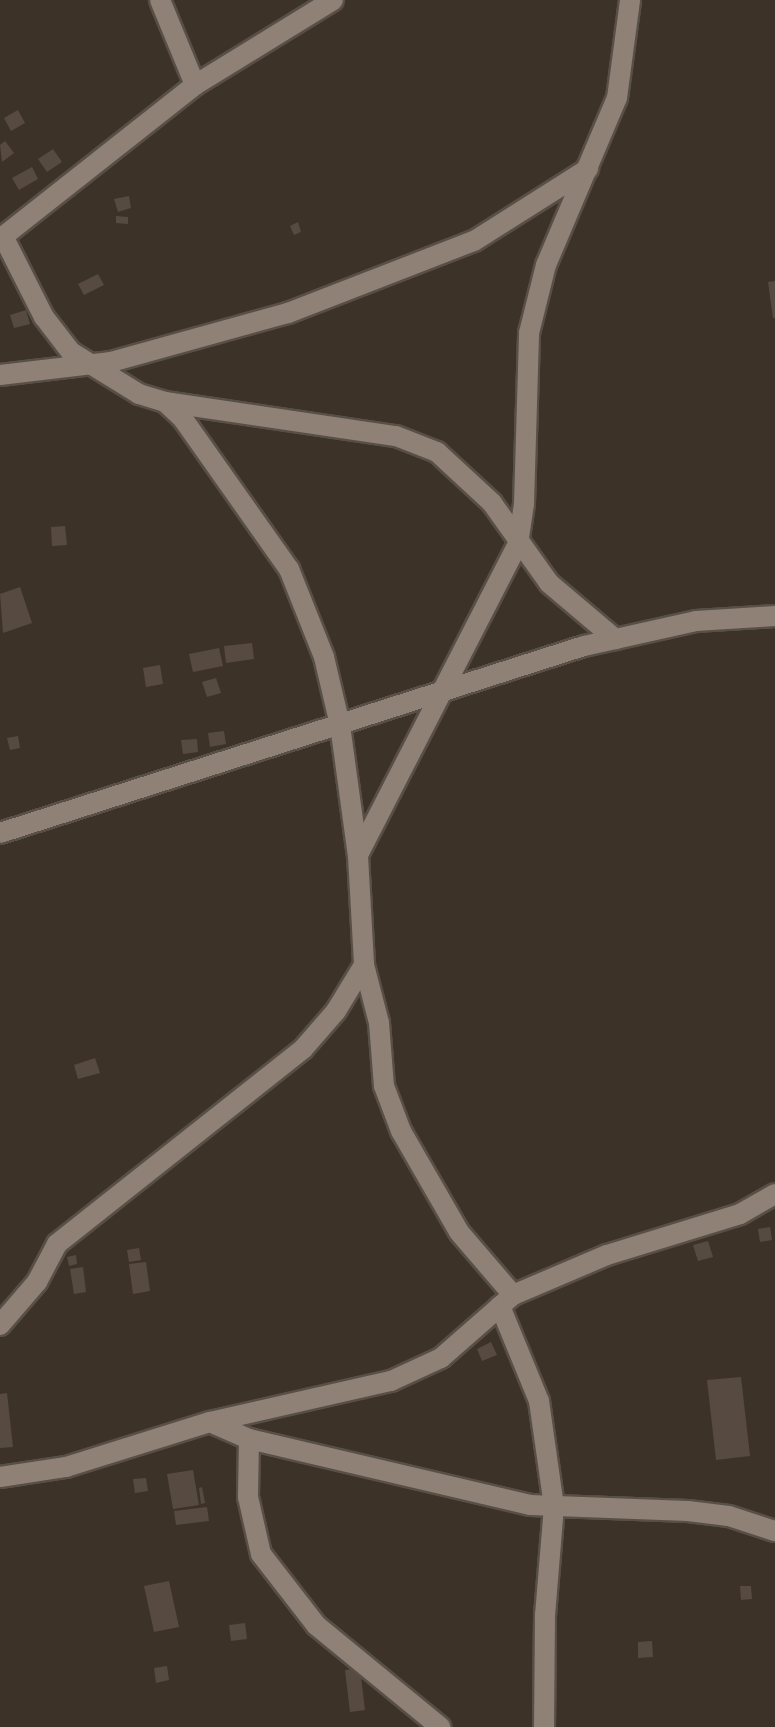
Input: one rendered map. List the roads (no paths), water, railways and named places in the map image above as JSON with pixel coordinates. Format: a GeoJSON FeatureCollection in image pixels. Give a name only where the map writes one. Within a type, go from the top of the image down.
{"type":"FeatureCollection","features":[{"type":"Feature","properties":{"kind":"street"},"geometry":{"type":"LineString","coordinates":[[160,0],[195,85]]}},
{"type":"Feature","properties":{"kind":"street"},"geometry":{"type":"LineString","coordinates":[[333,0],[195,85],[2,238],[44,317],[71,352],[139,394],[165,402],[396,436],[437,452],[492,503],[518,544],[549,583],[615,639]]}},
{"type":"Feature","properties":{"kind":"street"},"geometry":{"type":"LineString","coordinates":[[358,856],[437,693],[518,544],[524,504],[529,333],[546,265],[617,98],[630,0]]}},
{"type":"Feature","properties":{"kind":"street"},"geometry":{"type":"LineString","coordinates":[[0,375],[90,365],[288,313],[474,241],[588,169]]}},
{"type":"Feature","properties":{"kind":"street"},"geometry":{"type":"LineString","coordinates":[[165,402],[202,444],[289,569],[324,657],[340,725],[358,856],[364,965],[379,1023],[384,1086],[401,1131],[459,1232],[507,1300],[539,1401],[554,1506],[545,1615],[544,1727]]}},
{"type":"Feature","properties":{"kind":"street"},"geometry":{"type":"LineString","coordinates":[[0,833],[615,639],[696,621],[775,616]]}},
{"type":"Feature","properties":{"kind":"street"},"geometry":{"type":"LineString","coordinates":[[0,1325],[37,1282],[57,1244],[303,1049],[336,1011],[364,965]]}},
{"type":"Feature","properties":{"kind":"street"},"geometry":{"type":"LineString","coordinates":[[0,1477],[66,1467],[210,1422],[391,1381],[441,1358],[507,1300],[607,1255],[740,1214],[775,1194]]}},
{"type":"Feature","properties":{"kind":"street"},"geometry":{"type":"LineString","coordinates":[[210,1422],[249,1439],[530,1505],[688,1511],[729,1516],[775,1531]]}},
{"type":"Feature","properties":{"kind":"street"},"geometry":{"type":"LineString","coordinates":[[249,1439],[248,1497],[261,1554],[316,1625],[440,1727]]}}]}
